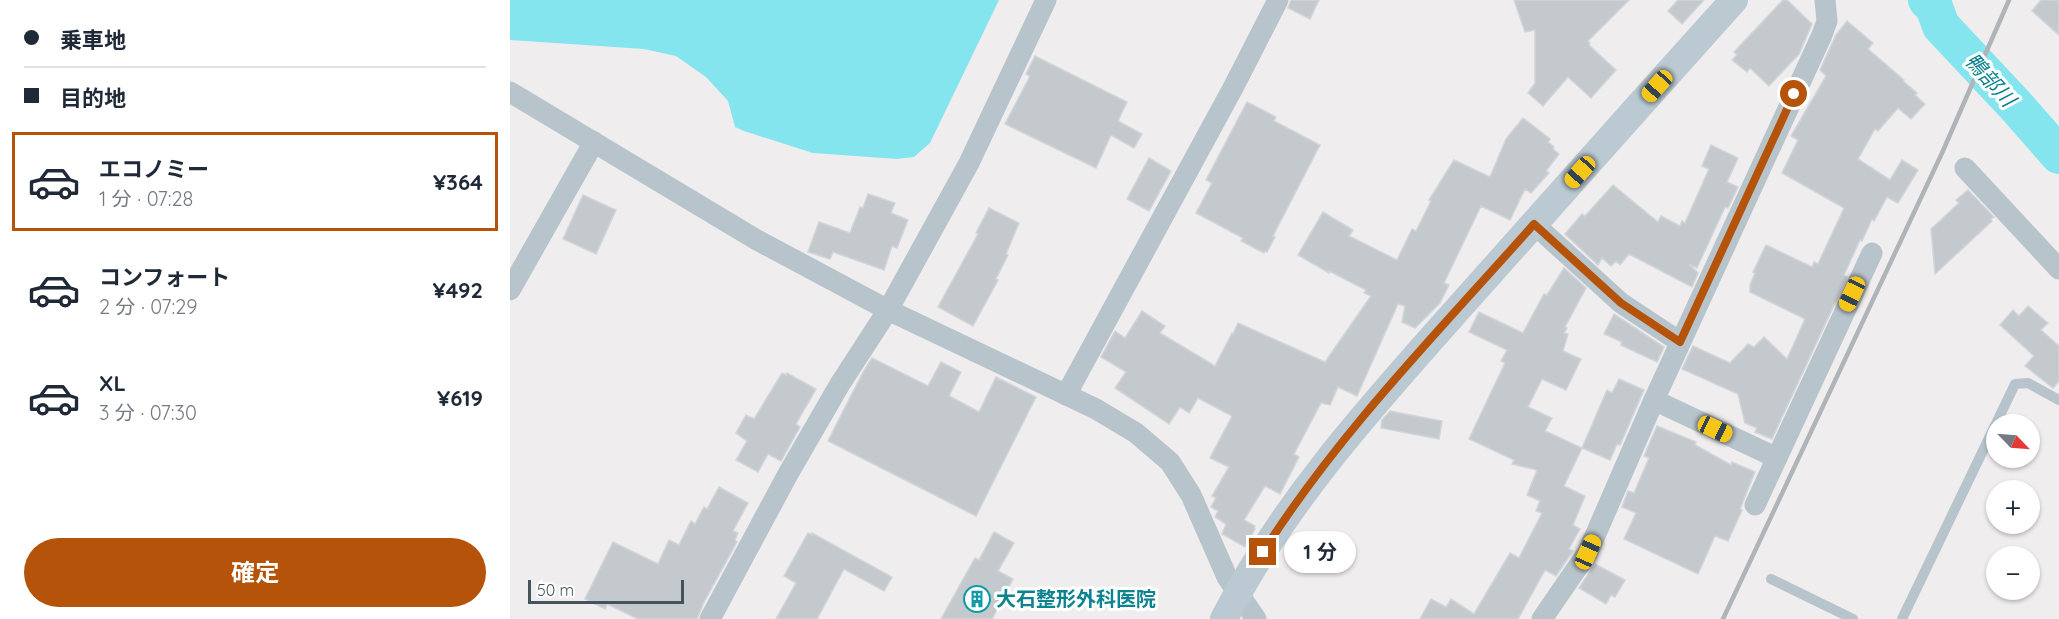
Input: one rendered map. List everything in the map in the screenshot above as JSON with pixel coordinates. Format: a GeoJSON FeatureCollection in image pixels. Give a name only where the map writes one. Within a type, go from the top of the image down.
{"type":"FeatureCollection","features":[{"type":"Feature","properties":{"kind":"street"},"geometry":{"type":"LineString","coordinates":[[710,619],[788,474],[840,384],[888,310],[969,163],[1046,0]]}},
{"type":"Feature","properties":{"kind":"street"},"geometry":{"type":"LineString","coordinates":[[1066,395],[1223,107],[1278,0]]}},
{"type":"Feature","properties":{"kind":"street"},"geometry":{"type":"LineString","coordinates":[[1224,619],[1238,591],[1288,513],[1364,415],[1734,0]]}},
{"type":"Feature","properties":{"kind":"street"},"geometry":{"type":"LineString","coordinates":[[1542,619],[1588,552],[1680,342],[1821,35],[1827,21],[1825,0]]}},
{"type":"Feature","properties":{"kind":"street"},"geometry":{"type":"LineString","coordinates":[[510,93],[757,240],[888,310],[1096,410],[1136,434],[1170,462],[1191,495],[1227,577],[1256,619]]}},
{"type":"Feature","properties":{"kind":"street"},"geometry":{"type":"LineString","coordinates":[[510,290],[594,142]]}},
{"type":"Feature","properties":{"kind":"street"},"geometry":{"type":"LineString","coordinates":[[1965,168],[2059,269]]}},
{"type":"Feature","properties":{"kind":"street"},"geometry":{"type":"LineString","coordinates":[[1534,224],[1621,303],[1680,342]]}},
{"type":"Feature","properties":{"kind":"street"},"geometry":{"type":"LineString","coordinates":[[1755,505],[1872,253]]}},
{"type":"Feature","properties":{"kind":"street"},"geometry":{"type":"LineString","coordinates":[[1654,400],[1777,458]]}},
{"type":"Feature","properties":{"kind":"lane"},"geometry":{"type":"LineString","coordinates":[[1902,619],[2015,384],[2028,383],[2059,400]]}},
{"type":"Feature","properties":{"kind":"lane"},"geometry":{"type":"LineString","coordinates":[[1771,579],[1853,619]]}},
{"type":"Feature","properties":{"kind":"water"},"geometry":{"type":"Polygon","coordinates":[[[510,0],[999,0],[930,143],[914,157],[897,159],[813,153],[735,127],[728,101],[706,77],[676,56],[644,49],[510,40],[510,0]]]}},
{"type":"Feature","properties":{"kind":"water"},"geometry":{"type":"Polygon","coordinates":[[[1962,41],[2031,97],[2059,132],[2059,142],[2055,144],[2059,149],[2059,170],[2057,161],[2045,148],[2040,148],[1998,96],[1956,50],[1962,41]]]}},
{"type":"Feature","properties":{"kind":"building"},"geometry":{"type":"Polygon","coordinates":[[[1291,0],[1319,0],[1310,19],[1288,8],[1291,0]]]}},
{"type":"Feature","properties":{"kind":"building"},"geometry":{"type":"Polygon","coordinates":[[[1514,0],[1629,0],[1588,41],[1589,45],[1616,70],[1591,98],[1568,77],[1543,106],[1528,93],[1535,83],[1535,30],[1525,32],[1514,0]]]}},
{"type":"Feature","properties":{"kind":"building"},"geometry":{"type":"Polygon","coordinates":[[[1678,0],[1704,0],[1682,24],[1668,11],[1678,0]]]}},
{"type":"Feature","properties":{"kind":"building"},"geometry":{"type":"Polygon","coordinates":[[[1783,0],[1787,0],[1812,24],[1799,54],[1769,86],[1750,68],[1747,72],[1732,60],[1737,55],[1734,52],[1783,0]]]}},
{"type":"Feature","properties":{"kind":"building"},"geometry":{"type":"Polygon","coordinates":[[[2041,0],[2059,0],[2059,35],[2032,11],[2041,0]]]}},
{"type":"Feature","properties":{"kind":"building"},"geometry":{"type":"Polygon","coordinates":[[[1847,21],[1873,43],[1868,49],[1904,80],[1925,104],[1911,119],[1898,108],[1878,131],[1875,129],[1858,159],[1890,180],[1902,160],[1918,170],[1898,203],[1887,197],[1874,221],[1872,219],[1862,241],[1860,240],[1844,275],[1847,277],[1772,439],[1755,432],[1757,428],[1745,423],[1738,394],[1682,369],[1693,346],[1730,363],[1748,344],[1754,347],[1764,337],[1787,359],[1805,319],[1750,292],[1750,285],[1755,273],[1753,272],[1766,245],[1812,267],[1814,262],[1818,264],[1844,208],[1782,173],[1798,140],[1791,136],[1826,76],[1820,70],[1836,35],[1847,21]]]}},
{"type":"Feature","properties":{"kind":"building"},"geometry":{"type":"Polygon","coordinates":[[[1035,56],[1127,102],[1118,121],[1142,134],[1134,148],[1111,135],[1096,168],[1005,124],[1030,76],[1026,74],[1035,56]]]}},
{"type":"Feature","properties":{"kind":"building"},"geometry":{"type":"Polygon","coordinates":[[[1247,102],[1276,117],[1274,121],[1320,145],[1273,236],[1275,237],[1267,252],[1264,253],[1241,241],[1243,238],[1196,213],[1212,183],[1206,180],[1247,102]]]}},
{"type":"Feature","properties":{"kind":"building"},"geometry":{"type":"Polygon","coordinates":[[[1523,118],[1550,139],[1548,142],[1559,154],[1546,171],[1549,173],[1531,193],[1525,189],[1510,220],[1481,206],[1444,283],[1449,285],[1440,303],[1415,328],[1402,322],[1405,306],[1398,304],[1357,396],[1338,387],[1330,405],[1321,403],[1294,454],[1299,457],[1280,494],[1265,486],[1244,520],[1255,526],[1245,547],[1222,534],[1226,524],[1215,517],[1218,511],[1211,507],[1216,498],[1212,496],[1229,467],[1210,458],[1232,416],[1198,398],[1189,413],[1180,407],[1169,424],[1115,388],[1126,372],[1101,357],[1115,331],[1125,338],[1142,311],[1165,326],[1160,333],[1215,366],[1238,323],[1325,362],[1371,296],[1364,293],[1366,290],[1329,271],[1329,273],[1298,255],[1323,212],[1353,230],[1349,236],[1397,260],[1412,229],[1416,231],[1431,201],[1429,200],[1454,160],[1490,177],[1506,139],[1523,118]]]}},
{"type":"Feature","properties":{"kind":"building"},"geometry":{"type":"Polygon","coordinates":[[[1711,145],[1738,158],[1727,182],[1738,187],[1728,208],[1725,207],[1697,268],[1689,264],[1698,273],[1692,287],[1629,254],[1620,265],[1616,261],[1611,266],[1602,258],[1598,265],[1565,234],[1582,214],[1585,216],[1613,185],[1658,222],[1661,216],[1680,226],[1682,221],[1685,223],[1709,169],[1702,166],[1711,145]]]}},
{"type":"Feature","properties":{"kind":"building"},"geometry":{"type":"Polygon","coordinates":[[[1149,158],[1171,171],[1149,211],[1127,199],[1149,158]]]}},
{"type":"Feature","properties":{"kind":"building"},"geometry":{"type":"Polygon","coordinates":[[[1968,190],[1994,217],[1935,274],[1931,229],[1959,203],[1956,200],[1968,190]]]}},
{"type":"Feature","properties":{"kind":"building"},"geometry":{"type":"Polygon","coordinates":[[[868,194],[895,203],[891,213],[908,220],[897,248],[892,246],[884,270],[833,252],[830,259],[808,252],[819,222],[850,233],[860,207],[863,208],[868,194]]]}},
{"type":"Feature","properties":{"kind":"building"},"geometry":{"type":"Polygon","coordinates":[[[583,195],[616,210],[596,254],[563,239],[583,195]]]}},
{"type":"Feature","properties":{"kind":"building"},"geometry":{"type":"Polygon","coordinates":[[[989,208],[1019,223],[1006,254],[1008,255],[996,279],[998,280],[973,326],[938,307],[978,234],[976,233],[989,208]]]}},
{"type":"Feature","properties":{"kind":"building"},"geometry":{"type":"Polygon","coordinates":[[[1564,268],[1586,288],[1564,333],[1568,334],[1563,351],[1581,359],[1566,390],[1542,379],[1528,407],[1552,418],[1545,431],[1582,448],[1564,486],[1585,496],[1573,525],[1580,529],[1569,549],[1573,551],[1556,576],[1545,570],[1518,619],[1420,619],[1431,599],[1446,607],[1451,599],[1474,614],[1510,553],[1519,558],[1542,513],[1536,511],[1540,501],[1527,495],[1537,470],[1512,464],[1514,460],[1469,439],[1505,363],[1501,361],[1507,350],[1469,332],[1479,312],[1523,333],[1544,294],[1547,295],[1564,268]]]}},
{"type":"Feature","properties":{"kind":"building"},"geometry":{"type":"Polygon","coordinates":[[[2028,306],[2048,323],[2041,330],[2059,346],[2059,381],[2053,388],[2025,366],[2034,356],[2000,325],[2013,310],[2019,316],[2028,306]]]}},
{"type":"Feature","properties":{"kind":"building"},"geometry":{"type":"Polygon","coordinates":[[[1614,314],[1664,347],[1657,362],[1604,334],[1614,314]]]}},
{"type":"Feature","properties":{"kind":"building"},"geometry":{"type":"Polygon","coordinates":[[[872,358],[928,386],[941,362],[961,372],[949,396],[979,412],[996,377],[1036,397],[976,516],[828,441],[872,358]]]}},
{"type":"Feature","properties":{"kind":"building"},"geometry":{"type":"Polygon","coordinates":[[[782,373],[786,375],[787,373],[816,389],[796,424],[800,427],[781,461],[768,454],[758,472],[736,460],[747,441],[736,433],[746,415],[754,419],[782,373]]]}},
{"type":"Feature","properties":{"kind":"building"},"geometry":{"type":"Polygon","coordinates":[[[1619,379],[1644,390],[1620,445],[1617,444],[1610,460],[1582,448],[1607,390],[1612,393],[1619,379]]]}},
{"type":"Feature","properties":{"kind":"building"},"geometry":{"type":"Polygon","coordinates":[[[1390,411],[1442,421],[1439,439],[1381,428],[1382,420],[1390,411]]]}},
{"type":"Feature","properties":{"kind":"building"},"geometry":{"type":"Polygon","coordinates":[[[1657,426],[1696,442],[1695,445],[1731,465],[1732,462],[1755,472],[1728,541],[1715,536],[1698,574],[1624,539],[1636,513],[1622,507],[1628,491],[1634,493],[1649,458],[1644,456],[1657,426]]]}},
{"type":"Feature","properties":{"kind":"building"},"geometry":{"type":"Polygon","coordinates":[[[719,487],[748,503],[733,531],[738,533],[735,540],[737,542],[697,619],[638,619],[607,604],[605,609],[585,599],[613,542],[658,564],[669,540],[679,545],[691,521],[695,524],[704,507],[707,509],[719,487]]]}},
{"type":"Feature","properties":{"kind":"building","name":"大石整形外科医院"},"geometry":{"type":"Polygon","coordinates":[[[994,532],[1014,543],[998,571],[1013,579],[992,619],[941,619],[975,558],[979,560],[994,532]]]}},
{"type":"Feature","properties":{"kind":"building"},"geometry":{"type":"Polygon","coordinates":[[[808,533],[812,535],[812,533],[892,577],[884,591],[844,569],[817,619],[776,619],[796,583],[784,576],[808,533]]]}},
{"type":"Feature","properties":{"kind":"building"},"geometry":{"type":"Polygon","coordinates":[[[1595,564],[1625,580],[1615,597],[1611,595],[1606,604],[1579,588],[1595,564]]]}},
{"type":"Feature","properties":{"kind":"waterway","name":"鴨部川"},"geometry":{"type":"LineString","coordinates":[[1927,0],[1934,7],[1941,26],[2059,155]]}},
{"type":"Feature","properties":{"kind":"railway"},"geometry":{"type":"LineString","coordinates":[[1723,619],[1942,153],[2009,0]]}},
{"type":"Feature","properties":{"kind":"place","name":"大石整形外科医院"},"geometry":{"type":"Point","coordinates":[977,599]}},
{"type":"Feature","properties":{"kind":"route"},"geometry":{"type":"LineString","coordinates":[[1263,552],[1288,513],[1364,415],[1534,224],[1621,303],[1680,342],[1794,94]]}}]}
